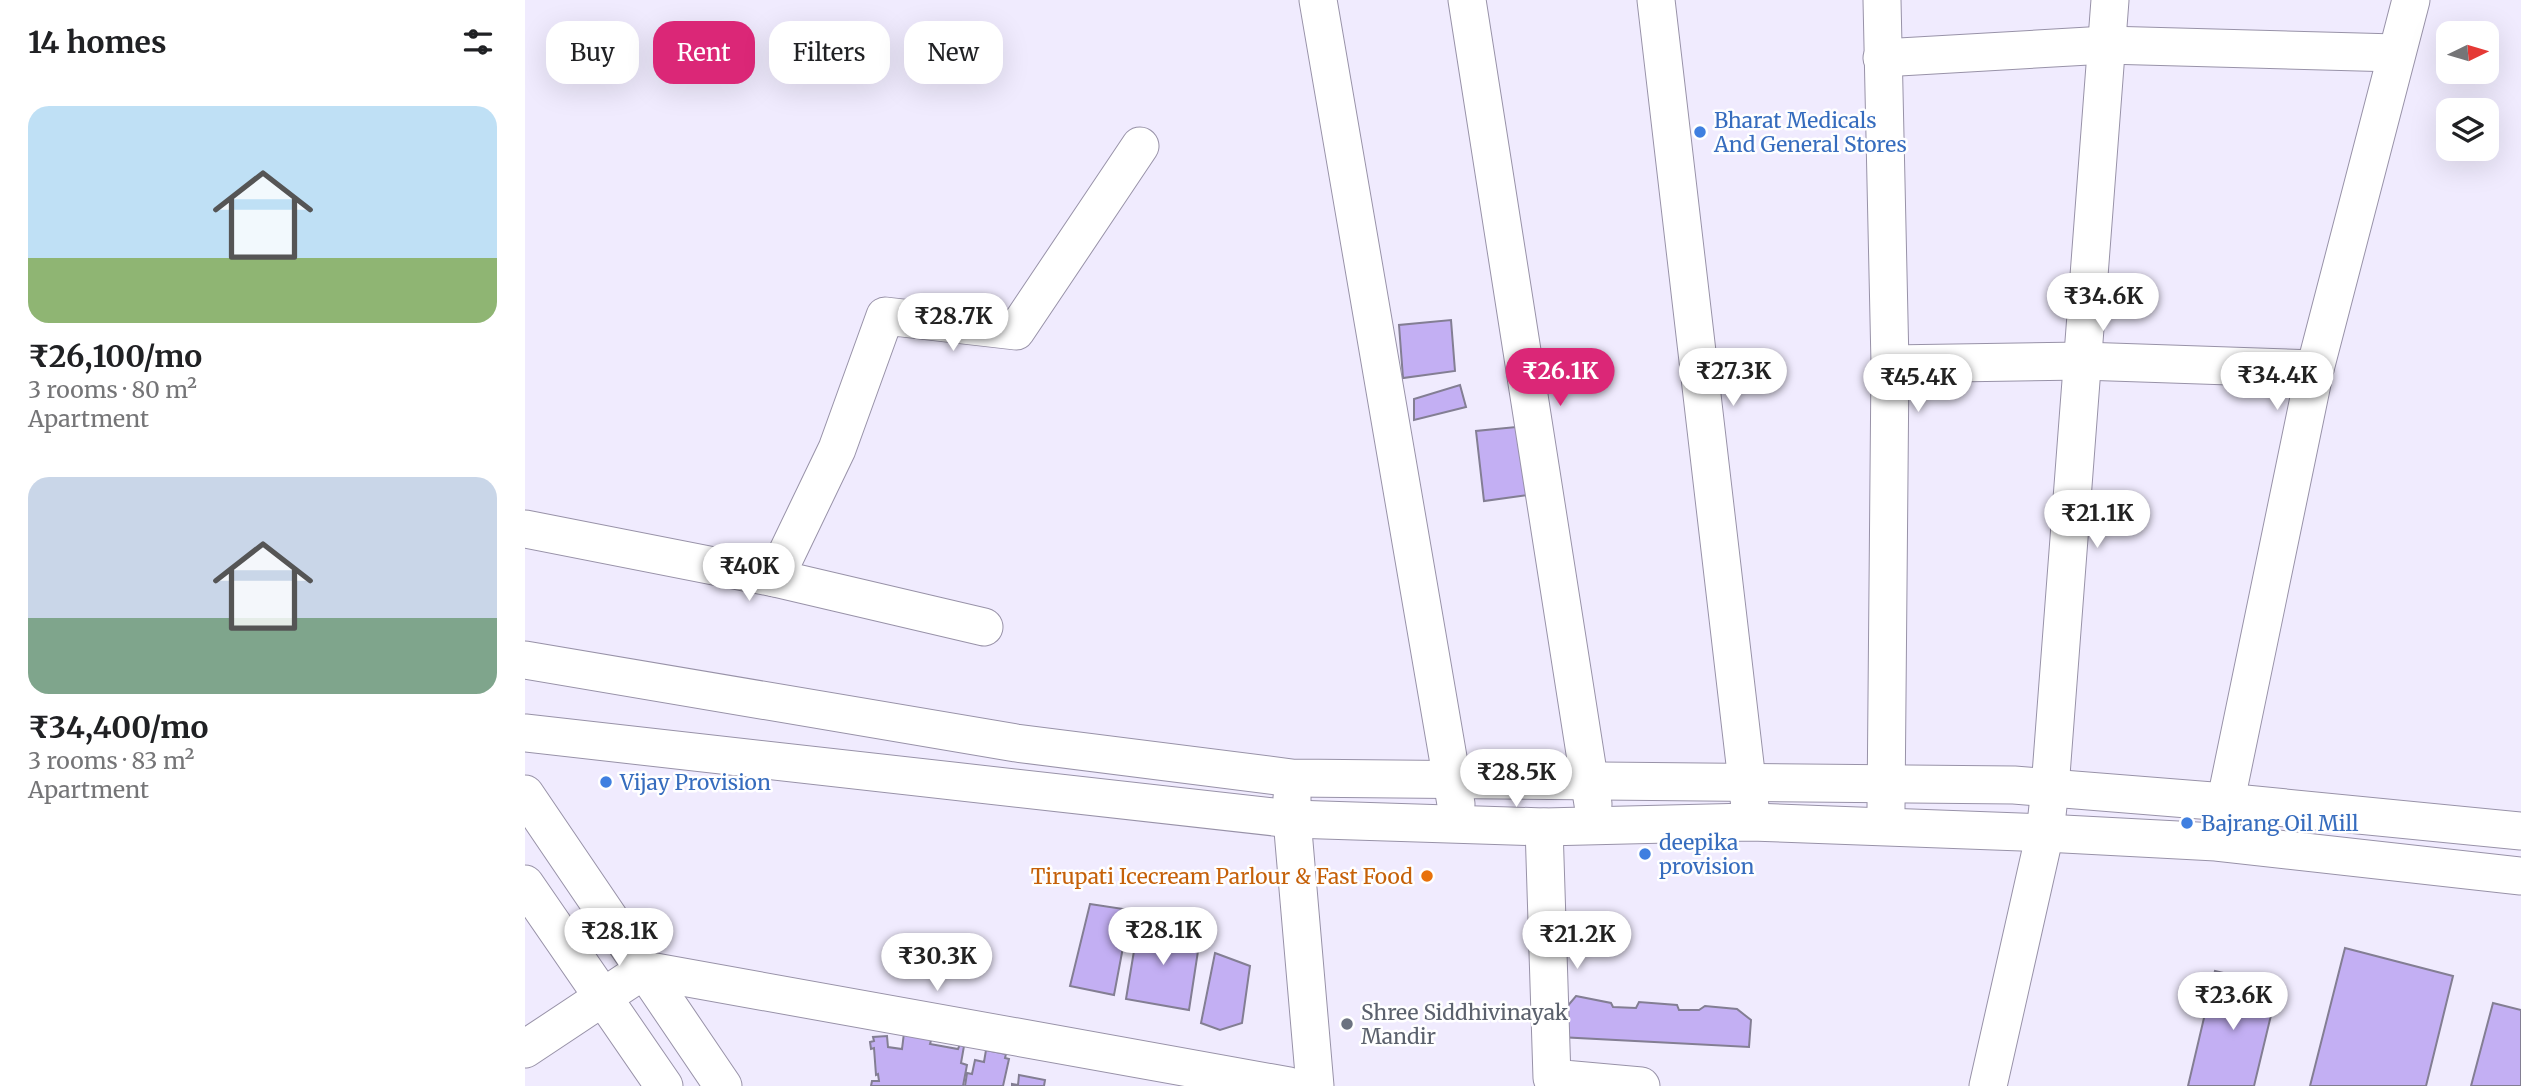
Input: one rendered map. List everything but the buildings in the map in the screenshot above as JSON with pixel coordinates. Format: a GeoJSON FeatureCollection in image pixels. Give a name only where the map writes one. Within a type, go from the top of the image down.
{"type":"FeatureCollection","features":[{"type":"Feature","properties":{"kind":"street"},"geometry":{"type":"LineString","coordinates":[[1318,0],[1461,826]]}},
{"type":"Feature","properties":{"kind":"street"},"geometry":{"type":"LineString","coordinates":[[1467,0],[1597,825]]}},
{"type":"Feature","properties":{"kind":"street"},"geometry":{"type":"LineString","coordinates":[[1656,0],[1751,822]]}},
{"type":"Feature","properties":{"kind":"street"},"geometry":{"type":"LineString","coordinates":[[1882,0],[1890,364],[1886,827]]}},
{"type":"Feature","properties":{"kind":"street"},"geometry":{"type":"LineString","coordinates":[[1988,1086],[2045,833],[2110,0]]}},
{"type":"Feature","properties":{"kind":"street"},"geometry":{"type":"LineString","coordinates":[[2217,842],[2315,369],[2411,0]]}},
{"type":"Feature","properties":{"kind":"street"},"geometry":{"type":"LineString","coordinates":[[1882,58],[2106,45],[2396,52]]}},
{"type":"Feature","properties":{"kind":"street"},"geometry":{"type":"LineString","coordinates":[[775,578],[837,449],[885,316],[1016,331],[1140,146]]}},
{"type":"Feature","properties":{"kind":"street"},"geometry":{"type":"LineString","coordinates":[[1890,364],[2082,361],[2315,369]]}},
{"type":"Feature","properties":{"kind":"street"},"geometry":{"type":"LineString","coordinates":[[525,529],[775,578],[984,627]]}},
{"type":"Feature","properties":{"kind":"street"},"geometry":{"type":"LineString","coordinates":[[525,660],[1016,743],[1292,778],[2014,785],[2521,831]]}},
{"type":"Feature","properties":{"kind":"street"},"geometry":{"type":"LineString","coordinates":[[525,733],[1292,819],[1544,827],[1751,822],[2045,833],[2217,842],[2521,876]]}},
{"type":"Feature","properties":{"kind":"street"},"geometry":{"type":"LineString","coordinates":[[1292,778],[1292,819],[1315,1086]]}},
{"type":"Feature","properties":{"kind":"street"},"geometry":{"type":"LineString","coordinates":[[525,794],[723,1086]]}},
{"type":"Feature","properties":{"kind":"street"},"geometry":{"type":"LineString","coordinates":[[1544,827],[1552,1078],[1641,1086]]}},
{"type":"Feature","properties":{"kind":"street"},"geometry":{"type":"LineString","coordinates":[[525,884],[664,1086]]}},
{"type":"Feature","properties":{"kind":"street"},"geometry":{"type":"LineString","coordinates":[[525,1049],[644,970],[1289,1086]]}},
{"type":"Feature","properties":{"kind":"place","name":"Bharat Medicals And General Stores"},"geometry":{"type":"Point","coordinates":[1700,132]}},
{"type":"Feature","properties":{"kind":"place","name":"Vijay Provision"},"geometry":{"type":"Point","coordinates":[606,782]}},
{"type":"Feature","properties":{"kind":"place","name":"Bajrang Oil Mill"},"geometry":{"type":"Point","coordinates":[2187,823]}},
{"type":"Feature","properties":{"kind":"place","name":"deepika provision"},"geometry":{"type":"Point","coordinates":[1645,854]}},
{"type":"Feature","properties":{"kind":"place","name":"Tirupati Icecream Parlour & Fast Food"},"geometry":{"type":"Point","coordinates":[1427,876]}},
{"type":"Feature","properties":{"kind":"place","name":"Shree Siddhivinayak Mandir"},"geometry":{"type":"Point","coordinates":[1347,1024]}}]}
